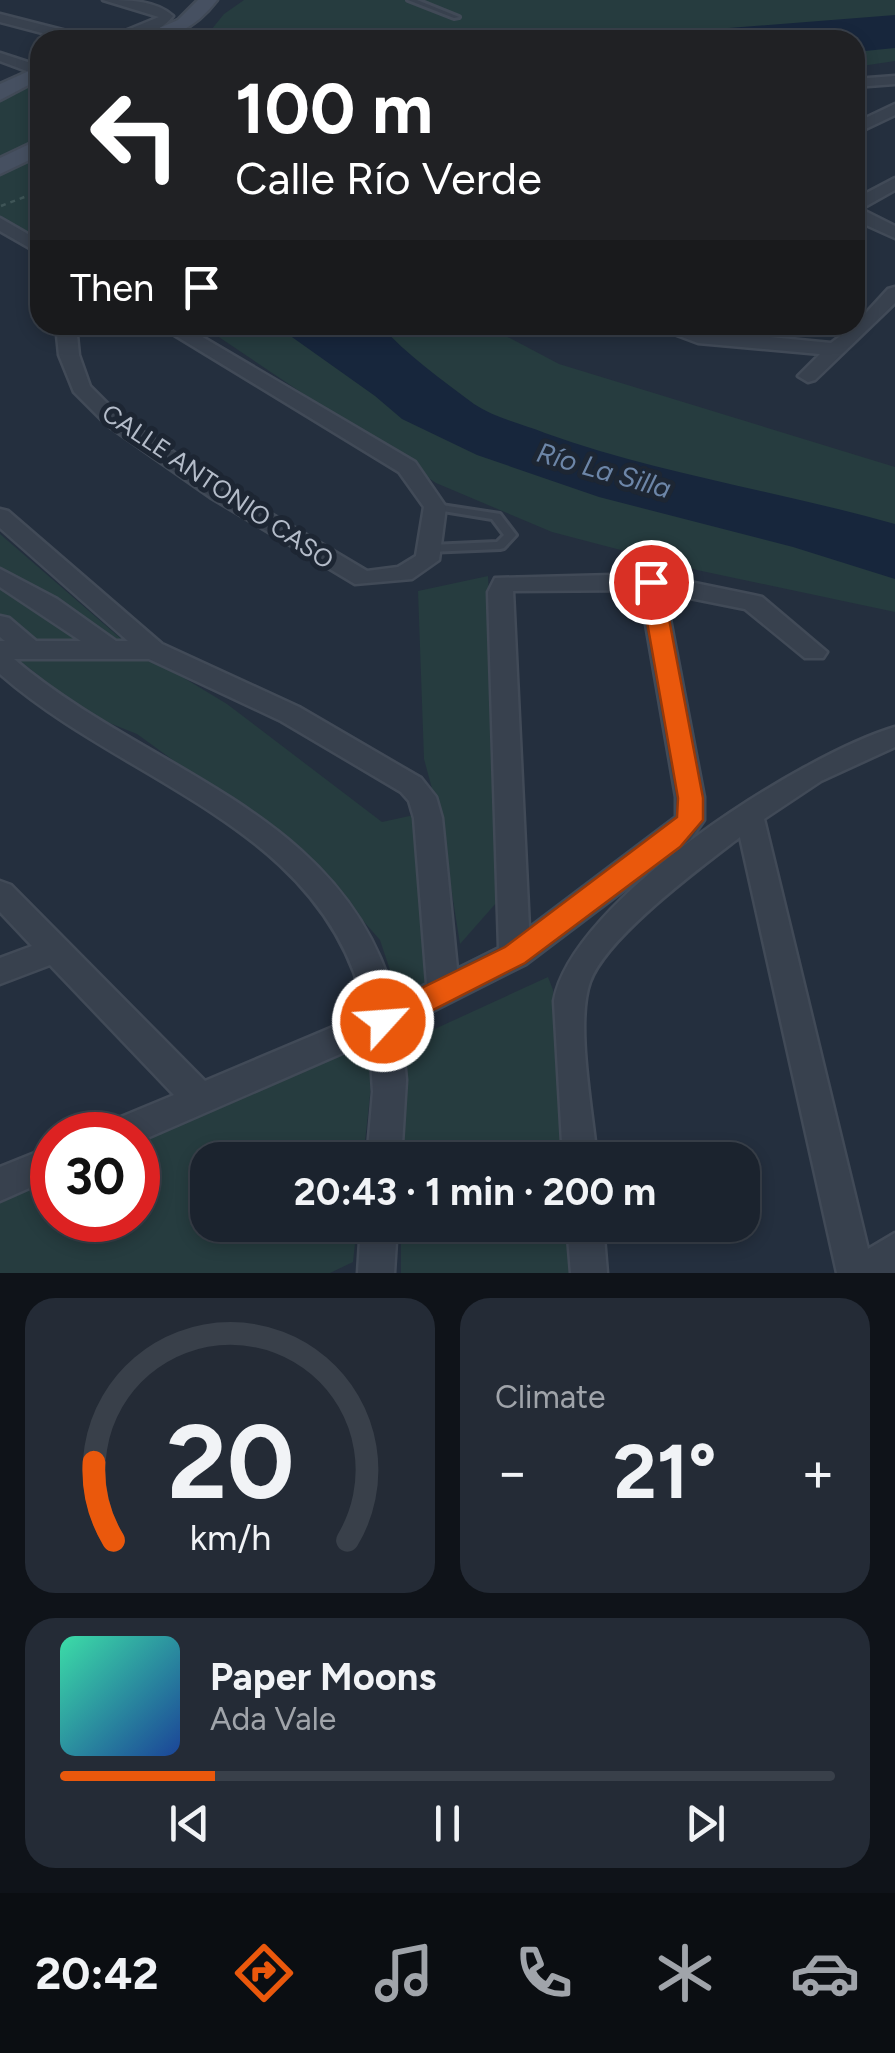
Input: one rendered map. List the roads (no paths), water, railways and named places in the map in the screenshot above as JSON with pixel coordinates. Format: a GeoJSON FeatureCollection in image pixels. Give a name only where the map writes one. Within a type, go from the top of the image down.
{"type":"FeatureCollection","features":[{"type":"Feature","properties":{"kind":"main road"},"geometry":{"type":"LineString","coordinates":[[169,30],[185,24],[208,0]]}},
{"type":"Feature","properties":{"kind":"main road"},"geometry":{"type":"LineString","coordinates":[[204,30],[231,2]]}},
{"type":"Feature","properties":{"kind":"main road"},"geometry":{"type":"LineString","coordinates":[[0,94],[30,73]]}},
{"type":"Feature","properties":{"kind":"main road"},"geometry":{"type":"LineString","coordinates":[[0,167],[30,151]]}},
{"type":"Feature","properties":{"kind":"street"},"geometry":{"type":"LineString","coordinates":[[110,0],[160,11],[166,18],[141,30]]}},
{"type":"Feature","properties":{"kind":"street"},"geometry":{"type":"LineString","coordinates":[[0,18],[47,30]]}},
{"type":"Feature","properties":{"kind":"street"},"geometry":{"type":"LineString","coordinates":[[0,57],[30,68]]}},
{"type":"Feature","properties":{"kind":"street"},"geometry":{"type":"LineString","coordinates":[[0,68],[30,70]]}},
{"type":"Feature","properties":{"kind":"street"},"geometry":{"type":"LineString","coordinates":[[865,82],[895,80]]}},
{"type":"Feature","properties":{"kind":"street"},"geometry":{"type":"LineString","coordinates":[[865,124],[895,109]]}},
{"type":"Feature","properties":{"kind":"street"},"geometry":{"type":"LineString","coordinates":[[865,202],[895,183]]}},
{"type":"Feature","properties":{"kind":"street"},"geometry":{"type":"LineString","coordinates":[[865,215],[895,233]]}},
{"type":"Feature","properties":{"kind":"street"},"geometry":{"type":"LineString","coordinates":[[0,223],[9,235]]}},
{"type":"Feature","properties":{"kind":"street"},"geometry":{"type":"LineString","coordinates":[[865,319],[895,293]]}},
{"type":"Feature","properties":{"kind":"street","name":"CALLE ANTONIO CASO"},"geometry":{"type":"LineString","coordinates":[[67,335],[69,355],[81,388],[114,421],[234,502],[363,580],[404,574],[426,560],[431,549]]}},
{"type":"Feature","properties":{"kind":"street"},"geometry":{"type":"LineString","coordinates":[[185,335],[407,466],[435,507],[431,549]]}},
{"type":"Feature","properties":{"kind":"street"},"geometry":{"type":"LineString","coordinates":[[736,335],[832,348]]}},
{"type":"Feature","properties":{"kind":"street"},"geometry":{"type":"LineString","coordinates":[[808,376],[847,335]]}},
{"type":"Feature","properties":{"kind":"street"},"geometry":{"type":"LineString","coordinates":[[0,516],[153,650],[290,714],[411,785],[422,798],[428,818],[443,992]]}},
{"type":"Feature","properties":{"kind":"street"},"geometry":{"type":"LineString","coordinates":[[0,577],[48,605],[113,652]]}},
{"type":"Feature","properties":{"kind":"street"},"geometry":{"type":"LineString","coordinates":[[160,1116],[383,1021],[515,955],[671,840],[690,820],[690,798],[651,582]]}},
{"type":"Feature","properties":{"kind":"street"},"geometry":{"type":"LineString","coordinates":[[515,955],[500,592],[503,584],[651,582],[753,602],[814,652]]}},
{"type":"Feature","properties":{"kind":"street"},"geometry":{"type":"LineString","coordinates":[[0,624],[29,649]]}},
{"type":"Feature","properties":{"kind":"street"},"geometry":{"type":"LineString","coordinates":[[0,650],[153,650]]}},
{"type":"Feature","properties":{"kind":"street"},"geometry":{"type":"LineString","coordinates":[[0,660],[62,709],[136,751],[250,828],[306,874],[352,928],[370,966],[383,1021],[390,1074],[385,1142]]}},
{"type":"Feature","properties":{"kind":"street"},"geometry":{"type":"LineString","coordinates":[[579,1142],[572,986],[591,951],[650,892],[750,818],[830,764],[895,737]]}},
{"type":"Feature","properties":{"kind":"street"},"geometry":{"type":"LineString","coordinates":[[750,818],[855,1273]]}},
{"type":"Feature","properties":{"kind":"street"},"geometry":{"type":"LineString","coordinates":[[0,893],[200,1099]]}},
{"type":"Feature","properties":{"kind":"street"},"geometry":{"type":"LineString","coordinates":[[0,972],[57,950]]}},
{"type":"Feature","properties":{"kind":"street"},"geometry":{"type":"LineString","coordinates":[[0,1184],[30,1171]]}},
{"type":"Feature","properties":{"kind":"street"},"geometry":{"type":"LineString","coordinates":[[376,1273],[378,1242]]}},
{"type":"Feature","properties":{"kind":"street"},"geometry":{"type":"LineString","coordinates":[[587,1242],[589,1273]]}},
{"type":"Feature","properties":{"kind":"street"},"geometry":{"type":"LineString","coordinates":[[865,1273],[895,1251]]}},
{"type":"Feature","properties":{"kind":"lane"},"geometry":{"type":"LineString","coordinates":[[411,0],[456,17]]}},
{"type":"Feature","properties":{"kind":"lane"},"geometry":{"type":"LineString","coordinates":[[431,549],[500,545],[510,535],[496,516],[435,507]]}},
{"type":"Feature","properties":{"kind":"water"},"geometry":{"type":"Polygon","coordinates":[[[895,15],[895,48],[865,51],[865,30],[703,30],[895,15]]]}},
{"type":"Feature","properties":{"kind":"water","name":"Río La Silla"},"geometry":{"type":"Polygon","coordinates":[[[289,335],[390,335],[474,404],[500,417],[631,460],[895,524],[895,579],[793,547],[599,497],[477,455],[402,419],[289,335]]]}}]}
